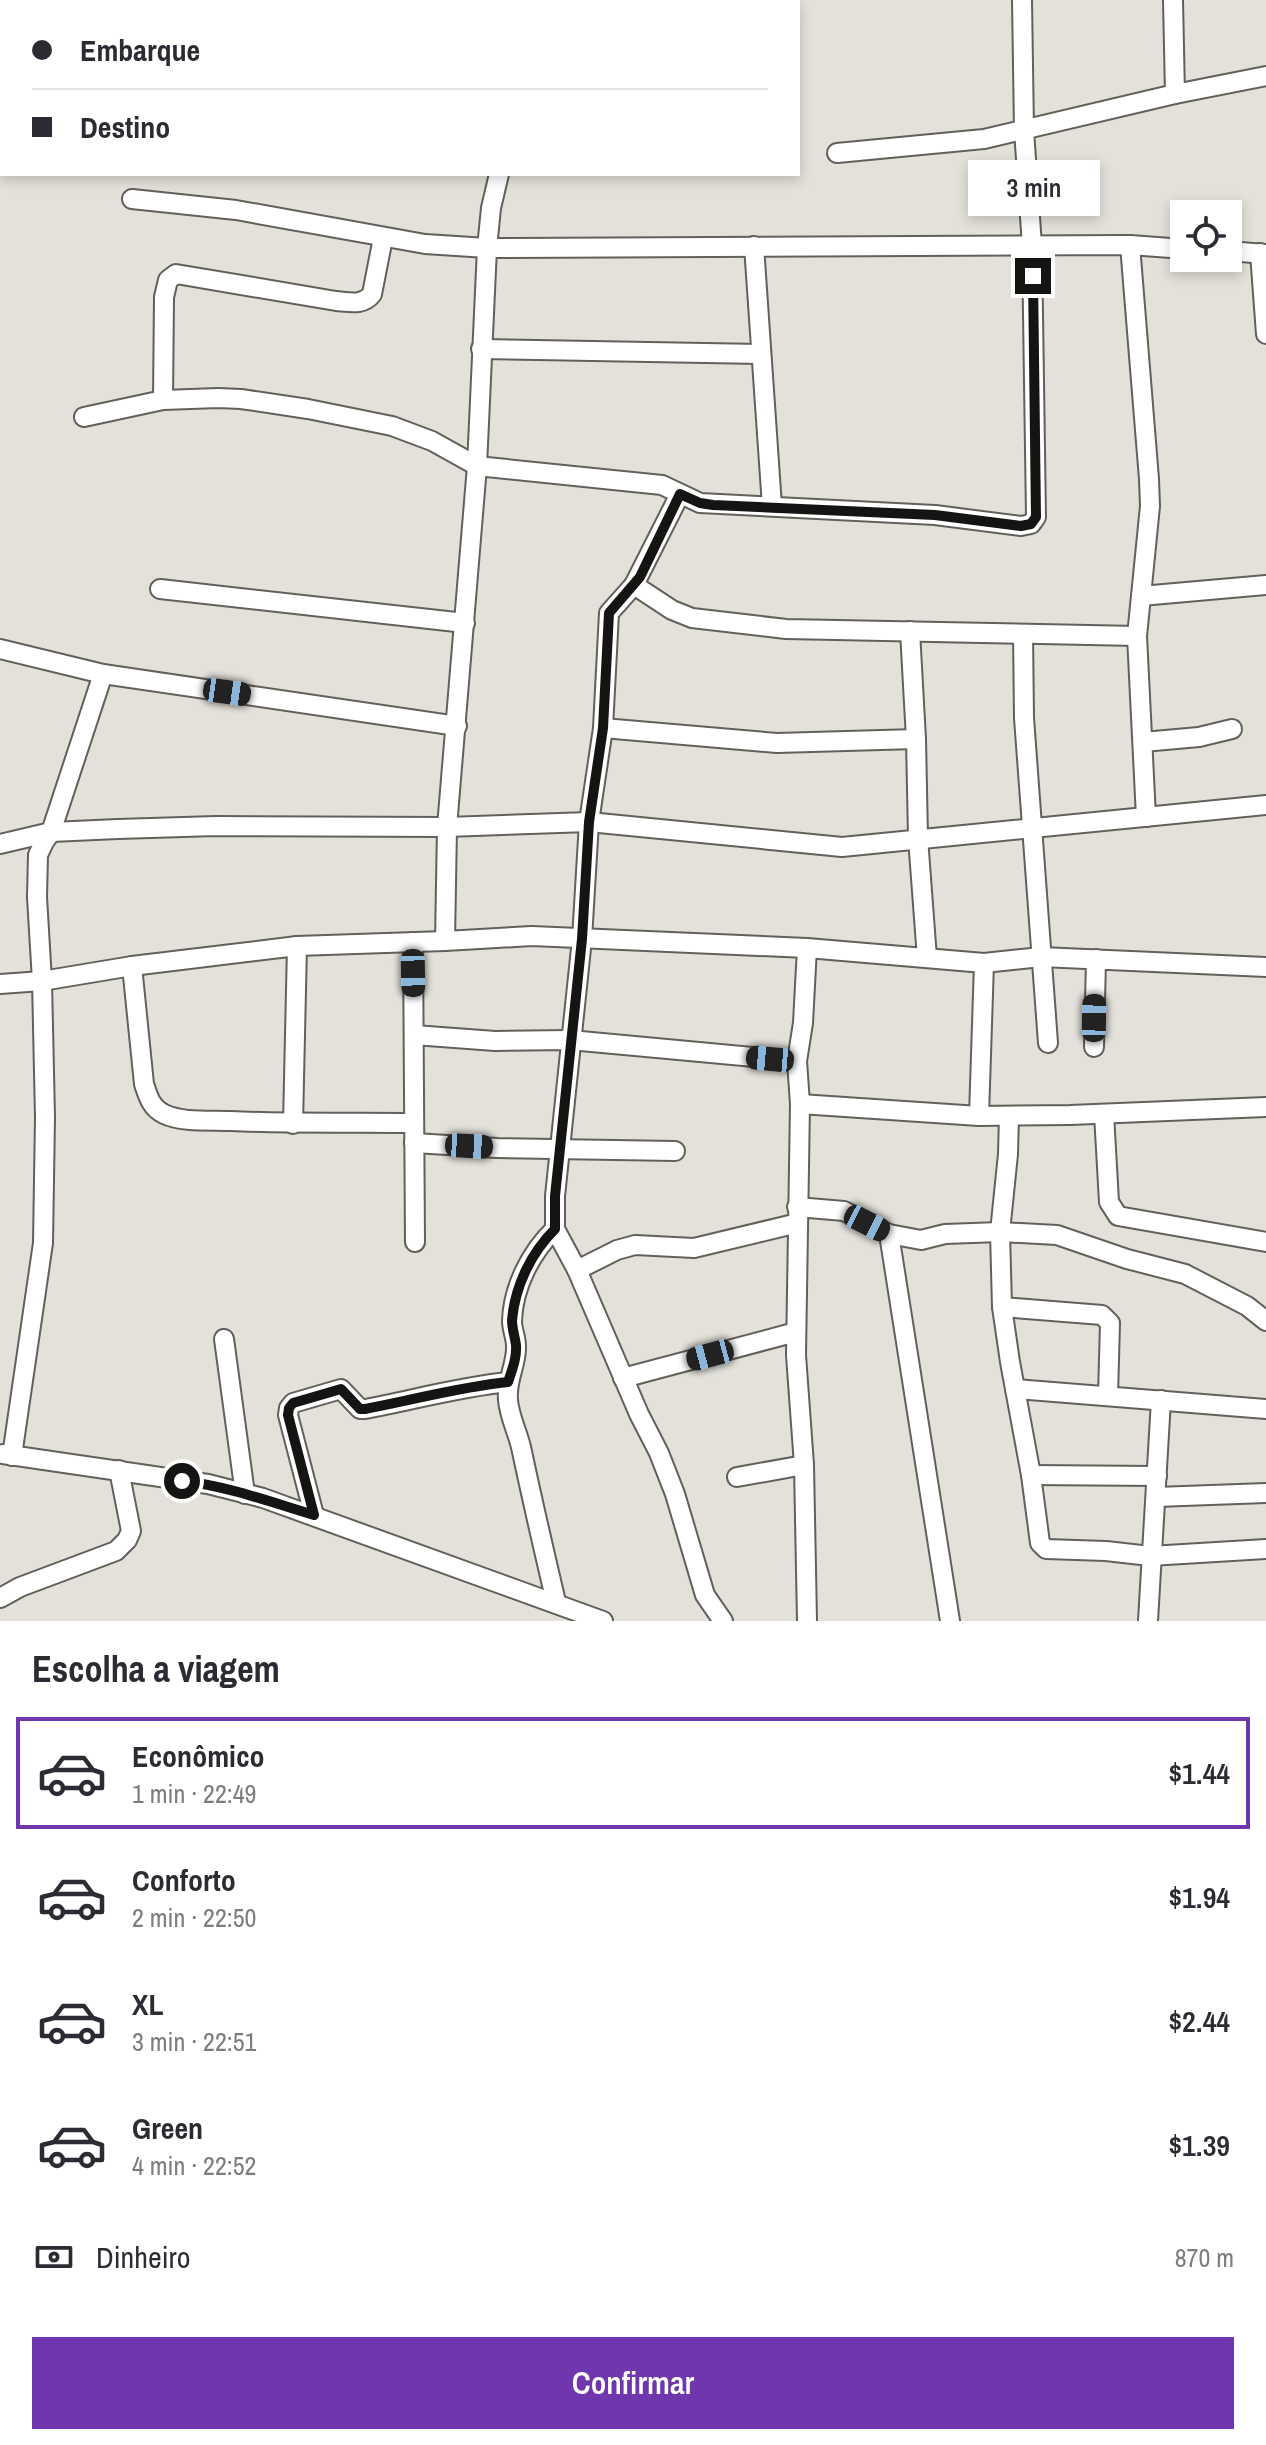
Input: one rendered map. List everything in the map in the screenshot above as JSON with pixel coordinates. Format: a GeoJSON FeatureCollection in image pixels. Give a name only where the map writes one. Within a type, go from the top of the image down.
{"type":"FeatureCollection","features":[{"type":"Feature","properties":{"kind":"street"},"geometry":{"type":"LineString","coordinates":[[84,417],[163,400],[241,399],[345,416],[414,433],[477,466],[662,485],[700,503],[935,515],[1021,526],[1031,524],[1036,517],[1032,246],[1024,130],[1022,0]]}},
{"type":"Feature","properties":{"kind":"street"},"geometry":{"type":"LineString","coordinates":[[1173,0],[1175,94]]}},
{"type":"Feature","properties":{"kind":"street"},"geometry":{"type":"LineString","coordinates":[[837,153],[956,143],[1266,76]]}},
{"type":"Feature","properties":{"kind":"street"},"geometry":{"type":"LineString","coordinates":[[445,941],[447,827],[477,466],[487,248],[499,176]]}},
{"type":"Feature","properties":{"kind":"street"},"geometry":{"type":"LineString","coordinates":[[132,199],[236,210],[425,244],[487,248],[1130,245],[1170,248]]}},
{"type":"Feature","properties":{"kind":"street"},"geometry":{"type":"LineString","coordinates":[[163,400],[164,297],[168,280],[176,274],[336,301],[360,302],[368,300],[372,294],[383,238]]}},
{"type":"Feature","properties":{"kind":"street"},"geometry":{"type":"LineString","coordinates":[[1130,245],[1150,506],[1137,636],[1146,817]]}},
{"type":"Feature","properties":{"kind":"street"},"geometry":{"type":"LineString","coordinates":[[754,246],[772,506]]}},
{"type":"Feature","properties":{"kind":"street"},"geometry":{"type":"LineString","coordinates":[[1242,252],[1263,254],[1266,334]]}},
{"type":"Feature","properties":{"kind":"street"},"geometry":{"type":"LineString","coordinates":[[481,349],[761,354]]}},
{"type":"Feature","properties":{"kind":"street"},"geometry":{"type":"LineString","coordinates":[[680,494],[634,585],[609,613],[603,728],[589,822],[582,939],[555,1196],[555,1229],[577,1270],[659,1453],[675,1494],[705,1595],[723,1621]]}},
{"type":"Feature","properties":{"kind":"street"},"geometry":{"type":"LineString","coordinates":[[634,585],[672,610],[692,618],[786,629],[1137,636]]}},
{"type":"Feature","properties":{"kind":"street"},"geometry":{"type":"LineString","coordinates":[[1141,596],[1266,585]]}},
{"type":"Feature","properties":{"kind":"street"},"geometry":{"type":"LineString","coordinates":[[160,589],[465,623]]}},
{"type":"Feature","properties":{"kind":"street"},"geometry":{"type":"LineString","coordinates":[[910,631],[918,838],[927,958]]}},
{"type":"Feature","properties":{"kind":"street"},"geometry":{"type":"LineString","coordinates":[[1023,634],[1024,718],[1048,1043]]}},
{"type":"Feature","properties":{"kind":"street"},"geometry":{"type":"LineString","coordinates":[[0,649],[103,674],[457,726]]}},
{"type":"Feature","properties":{"kind":"street"},"geometry":{"type":"LineString","coordinates":[[103,674],[51,832],[38,855],[45,1117],[43,1243],[6,1454],[208,1484],[245,1494],[314,1515],[603,1621]]}},
{"type":"Feature","properties":{"kind":"street"},"geometry":{"type":"LineString","coordinates":[[603,728],[777,743],[916,739]]}},
{"type":"Feature","properties":{"kind":"street"},"geometry":{"type":"LineString","coordinates":[[1143,742],[1199,737],[1232,729]]}},
{"type":"Feature","properties":{"kind":"street"},"geometry":{"type":"LineString","coordinates":[[0,844],[51,832],[216,826],[447,827],[589,822],[842,847],[1266,805]]}},
{"type":"Feature","properties":{"kind":"street"},"geometry":{"type":"LineString","coordinates":[[0,984],[297,946],[532,936],[807,948],[984,963],[1041,957],[1266,967]]}},
{"type":"Feature","properties":{"kind":"street"},"geometry":{"type":"LineString","coordinates":[[413,942],[415,1242]]}},
{"type":"Feature","properties":{"kind":"street"},"geometry":{"type":"LineString","coordinates":[[293,1124],[297,946]]}},
{"type":"Feature","properties":{"kind":"street"},"geometry":{"type":"LineString","coordinates":[[807,948],[803,1023],[797,1061],[800,1104],[796,1332],[804,1465],[807,1621]]}},
{"type":"Feature","properties":{"kind":"street"},"geometry":{"type":"LineString","coordinates":[[1094,1047],[1096,959]]}},
{"type":"Feature","properties":{"kind":"street"},"geometry":{"type":"LineString","coordinates":[[979,1116],[984,963]]}},
{"type":"Feature","properties":{"kind":"street"},"geometry":{"type":"LineString","coordinates":[[132,966],[144,1084],[154,1107],[164,1113],[190,1119],[293,1124],[414,1123]]}},
{"type":"Feature","properties":{"kind":"street"},"geometry":{"type":"LineString","coordinates":[[414,1035],[495,1041],[570,1040],[797,1061]]}},
{"type":"Feature","properties":{"kind":"street"},"geometry":{"type":"LineString","coordinates":[[800,1104],[979,1116],[1266,1107]]}},
{"type":"Feature","properties":{"kind":"street"},"geometry":{"type":"LineString","coordinates":[[1104,1114],[1109,1202],[1118,1216],[1266,1242]]}},
{"type":"Feature","properties":{"kind":"street"},"geometry":{"type":"LineString","coordinates":[[1009,1116],[1000,1232],[1002,1307],[1040,1543],[1046,1549],[1150,1556],[1266,1549]]}},
{"type":"Feature","properties":{"kind":"street"},"geometry":{"type":"LineString","coordinates":[[414,1143],[497,1148],[675,1151]]}},
{"type":"Feature","properties":{"kind":"street"},"geometry":{"type":"LineString","coordinates":[[577,1270],[617,1250],[635,1245],[694,1248],[798,1215],[844,1211],[889,1234],[921,1240],[945,1234],[1000,1232],[1057,1235],[1127,1259],[1185,1274],[1247,1306],[1266,1321]]}},
{"type":"Feature","properties":{"kind":"street"},"geometry":{"type":"LineString","coordinates":[[555,1229],[534,1254],[519,1288],[512,1324],[516,1346],[508,1382],[508,1402],[556,1602]]}},
{"type":"Feature","properties":{"kind":"street"},"geometry":{"type":"LineString","coordinates":[[889,1234],[950,1621]]}},
{"type":"Feature","properties":{"kind":"street"},"geometry":{"type":"LineString","coordinates":[[1002,1307],[1102,1315],[1107,1319],[1110,1323],[1108,1396]]}},
{"type":"Feature","properties":{"kind":"street"},"geometry":{"type":"LineString","coordinates":[[623,1378],[796,1332]]}},
{"type":"Feature","properties":{"kind":"street"},"geometry":{"type":"LineString","coordinates":[[224,1339],[245,1494]]}},
{"type":"Feature","properties":{"kind":"street"},"geometry":{"type":"LineString","coordinates":[[314,1515],[288,1415],[293,1403],[341,1389],[360,1409],[365,1409],[452,1390],[508,1382]]}},
{"type":"Feature","properties":{"kind":"street"},"geometry":{"type":"LineString","coordinates":[[1015,1389],[1266,1409]]}},
{"type":"Feature","properties":{"kind":"street"},"geometry":{"type":"LineString","coordinates":[[1148,1621],[1161,1400]]}},
{"type":"Feature","properties":{"kind":"street"},"geometry":{"type":"LineString","coordinates":[[737,1477],[804,1465]]}},
{"type":"Feature","properties":{"kind":"street"},"geometry":{"type":"LineString","coordinates":[[0,1598],[20,1587],[116,1551],[127,1540],[131,1531],[119,1470]]}},
{"type":"Feature","properties":{"kind":"street"},"geometry":{"type":"LineString","coordinates":[[1031,1475],[1157,1476]]}},
{"type":"Feature","properties":{"kind":"street"},"geometry":{"type":"LineString","coordinates":[[1156,1497],[1266,1493]]}},
{"type":"Feature","properties":{"kind":"route"},"geometry":{"type":"LineString","coordinates":[[182,1481],[208,1484],[263,1498],[314,1515],[288,1415],[293,1403],[341,1389],[360,1409],[365,1409],[473,1386],[508,1382],[515,1360],[512,1324],[519,1288],[527,1266],[542,1242],[555,1229],[555,1196],[582,939],[589,822],[603,728],[609,613],[640,577],[680,494],[713,505],[935,515],[1021,526],[1031,524],[1036,517],[1033,276]]}}]}
